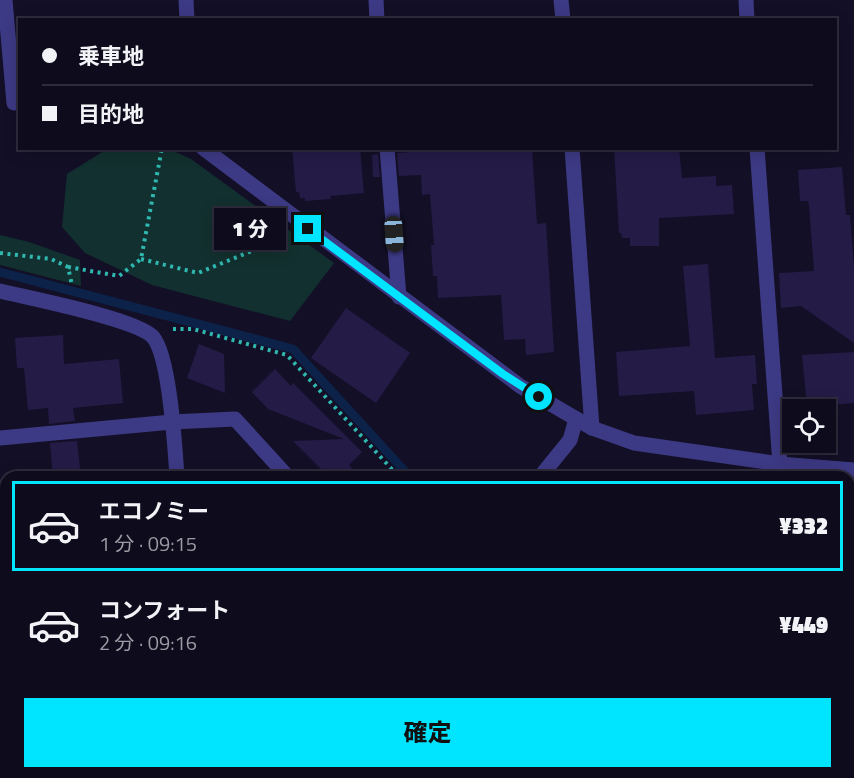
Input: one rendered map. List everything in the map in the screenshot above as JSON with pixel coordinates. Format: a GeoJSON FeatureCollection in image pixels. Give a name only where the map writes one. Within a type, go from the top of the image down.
{"type":"FeatureCollection","features":[{"type":"Feature","properties":{"kind":"street"},"geometry":{"type":"LineString","coordinates":[[5,0],[11,103]]}},
{"type":"Feature","properties":{"kind":"street"},"geometry":{"type":"LineString","coordinates":[[186,0],[187,18]]}},
{"type":"Feature","properties":{"kind":"street"},"geometry":{"type":"LineString","coordinates":[[376,0],[377,18]]}},
{"type":"Feature","properties":{"kind":"street"},"geometry":{"type":"LineString","coordinates":[[561,0],[563,18]]}},
{"type":"Feature","properties":{"kind":"street"},"geometry":{"type":"LineString","coordinates":[[746,0],[747,18]]}},
{"type":"Feature","properties":{"kind":"street"},"geometry":{"type":"LineString","coordinates":[[206,150],[520,386],[592,428],[634,443],[780,464],[854,470]]}},
{"type":"Feature","properties":{"kind":"street"},"geometry":{"type":"LineString","coordinates":[[387,150],[399,297]]}},
{"type":"Feature","properties":{"kind":"street"},"geometry":{"type":"LineString","coordinates":[[572,150],[592,428]]}},
{"type":"Feature","properties":{"kind":"street"},"geometry":{"type":"LineString","coordinates":[[757,150],[780,464]]}},
{"type":"Feature","properties":{"kind":"street"},"geometry":{"type":"LineString","coordinates":[[0,291],[125,322],[153,337],[164,364],[176,471]]}},
{"type":"Feature","properties":{"kind":"street"},"geometry":{"type":"LineString","coordinates":[[0,438],[172,422],[235,419],[283,471]]}},
{"type":"Feature","properties":{"kind":"street"},"geometry":{"type":"LineString","coordinates":[[545,471],[570,441],[576,419]]}},
{"type":"Feature","properties":{"kind":"path"},"geometry":{"type":"LineString","coordinates":[[0,253],[51,259],[69,267],[119,276],[141,259],[162,150]]}},
{"type":"Feature","properties":{"kind":"path"},"geometry":{"type":"LineString","coordinates":[[141,259],[198,273],[264,246],[290,214]]}},
{"type":"Feature","properties":{"kind":"path"},"geometry":{"type":"LineString","coordinates":[[69,267],[72,286]]}},
{"type":"Feature","properties":{"kind":"path"},"geometry":{"type":"LineString","coordinates":[[153,337],[174,328],[193,329],[287,355],[393,471]]}},
{"type":"Feature","properties":{"kind":"green space"},"geometry":{"type":"Polygon","coordinates":[[[105,150],[171,150],[191,159],[334,263],[290,321],[152,285],[85,253],[62,227],[67,174],[105,150]]]}},
{"type":"Feature","properties":{"kind":"green space"},"geometry":{"type":"Polygon","coordinates":[[[0,235],[29,242],[80,260],[81,286],[0,265],[0,235]]]}},
{"type":"Feature","properties":{"kind":"building"},"geometry":{"type":"Polygon","coordinates":[[[292,150],[360,150],[364,193],[305,201],[305,198],[300,198],[299,192],[296,192],[292,150]]]}},
{"type":"Feature","properties":{"kind":"building"},"geometry":{"type":"Polygon","coordinates":[[[440,150],[532,150],[537,224],[546,223],[554,352],[526,355],[525,339],[504,340],[501,295],[438,298],[437,276],[433,276],[431,245],[434,245],[430,194],[422,195],[421,175],[399,176],[397,153],[440,150]]]}},
{"type":"Feature","properties":{"kind":"building"},"geometry":{"type":"Polygon","coordinates":[[[614,150],[679,150],[682,178],[716,176],[716,186],[732,185],[734,214],[659,218],[659,246],[630,246],[630,238],[622,238],[619,233],[614,150]]]}},
{"type":"Feature","properties":{"kind":"building"},"geometry":{"type":"Polygon","coordinates":[[[378,154],[380,177],[373,177],[372,155],[378,154]]]}},
{"type":"Feature","properties":{"kind":"building"},"geometry":{"type":"Polygon","coordinates":[[[842,167],[846,215],[850,215],[854,267],[854,343],[801,306],[781,308],[779,273],[814,271],[809,206],[808,201],[800,201],[798,170],[842,167]]]}},
{"type":"Feature","properties":{"kind":"building"},"geometry":{"type":"Polygon","coordinates":[[[708,264],[715,358],[755,355],[757,384],[752,384],[754,410],[696,415],[694,391],[619,396],[616,352],[690,346],[683,266],[708,264]]]}},
{"type":"Feature","properties":{"kind":"building"},"geometry":{"type":"Polygon","coordinates":[[[346,308],[410,353],[376,403],[311,358],[346,308]]]}},
{"type":"Feature","properties":{"kind":"building"},"geometry":{"type":"Polygon","coordinates":[[[63,335],[64,364],[119,359],[123,403],[73,408],[75,421],[49,424],[48,408],[28,410],[24,368],[17,368],[15,338],[63,335]]]}},
{"type":"Feature","properties":{"kind":"building"},"geometry":{"type":"Polygon","coordinates":[[[199,344],[224,354],[225,393],[187,378],[199,344]]]}},
{"type":"Feature","properties":{"kind":"building"},"geometry":{"type":"Polygon","coordinates":[[[854,352],[854,403],[836,405],[836,399],[806,399],[802,355],[854,352]]]}},
{"type":"Feature","properties":{"kind":"building"},"geometry":{"type":"Polygon","coordinates":[[[275,369],[291,386],[293,383],[362,452],[349,465],[354,471],[323,471],[293,441],[344,439],[268,409],[252,392],[275,369]]]}},
{"type":"Feature","properties":{"kind":"building"},"geometry":{"type":"Polygon","coordinates":[[[77,441],[80,471],[52,471],[50,443],[77,441]]]}},
{"type":"Feature","properties":{"kind":"waterway"},"geometry":{"type":"LineString","coordinates":[[0,272],[293,349],[405,471]]}},
{"type":"Feature","properties":{"kind":"route"},"geometry":{"type":"LineString","coordinates":[[308,229],[503,374],[539,397]]}}]}
